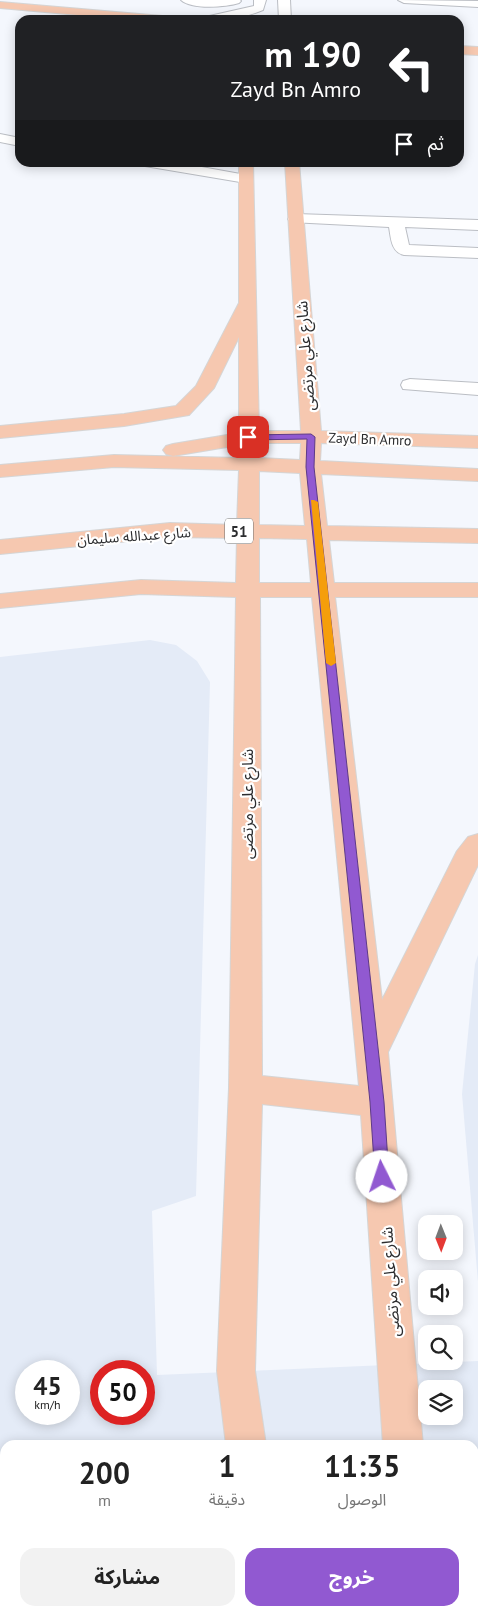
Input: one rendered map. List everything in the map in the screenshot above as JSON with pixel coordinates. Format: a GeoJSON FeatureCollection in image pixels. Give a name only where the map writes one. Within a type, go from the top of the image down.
{"type":"FeatureCollection","features":[{"type":"Feature","properties":{"kind":"main road"},"geometry":{"type":"LineString","coordinates":[[0,4],[120,15]]}},
{"type":"Feature","properties":{"kind":"main road"},"geometry":{"type":"LineString","coordinates":[[0,15],[15,17]]}},
{"type":"Feature","properties":{"kind":"main road"},"geometry":{"type":"LineString","coordinates":[[464,39],[478,40]]}},
{"type":"Feature","properties":{"kind":"main road"},"geometry":{"type":"LineString","coordinates":[[464,50],[478,51]]}},
{"type":"Feature","properties":{"kind":"main road","name":"شارع علي مرتضى"},"geometry":{"type":"LineString","coordinates":[[292,167],[311,437],[310,467],[377,1102],[403,1440]]}},
{"type":"Feature","properties":{"kind":"main road","name":"شارع علي مرتضى"},"geometry":{"type":"LineString","coordinates":[[245,1440],[236,1371],[246,1088],[249,464],[246,171]]}},
{"type":"Feature","properties":{"kind":"main road"},"geometry":{"type":"LineString","coordinates":[[0,432],[124,420],[182,411],[204,388],[247,302]]}},
{"type":"Feature","properties":{"kind":"main road","name":"Zayd Bn Amro"},"geometry":{"type":"LineString","coordinates":[[114,461],[248,437],[478,442]]}},
{"type":"Feature","properties":{"kind":"main road"},"geometry":{"type":"LineString","coordinates":[[0,471],[114,461],[249,464],[478,475]]}},
{"type":"Feature","properties":{"kind":"main road","name":"شارع عبدالله سليمان"},"geometry":{"type":"LineString","coordinates":[[0,548],[170,530],[478,536]]}},
{"type":"Feature","properties":{"kind":"main road"},"geometry":{"type":"LineString","coordinates":[[0,601],[141,587],[248,590],[478,590]]}},
{"type":"Feature","properties":{"kind":"main road"},"geometry":{"type":"LineString","coordinates":[[371,1054],[467,858],[478,844]]}},
{"type":"Feature","properties":{"kind":"main road"},"geometry":{"type":"LineString","coordinates":[[246,1088],[377,1102]]}},
{"type":"Feature","properties":{"kind":"street"},"geometry":{"type":"LineString","coordinates":[[187,0],[220,4],[236,0]]}},
{"type":"Feature","properties":{"kind":"street"},"geometry":{"type":"LineString","coordinates":[[232,15],[259,8],[260,0]]}},
{"type":"Feature","properties":{"kind":"street"},"geometry":{"type":"LineString","coordinates":[[284,0],[285,15]]}},
{"type":"Feature","properties":{"kind":"street"},"geometry":{"type":"LineString","coordinates":[[404,0],[478,4]]}},
{"type":"Feature","properties":{"kind":"street"},"geometry":{"type":"LineString","coordinates":[[0,138],[15,141]]}},
{"type":"Feature","properties":{"kind":"street"},"geometry":{"type":"LineString","coordinates":[[201,167],[246,171]]}},
{"type":"Feature","properties":{"kind":"street"},"geometry":{"type":"LineString","coordinates":[[296,219],[478,225]]}},
{"type":"Feature","properties":{"kind":"street"},"geometry":{"type":"LineString","coordinates":[[396,222],[401,247],[404,250],[478,254]]}},
{"type":"Feature","properties":{"kind":"street"},"geometry":{"type":"LineString","coordinates":[[410,385],[478,388]]}},
{"type":"Feature","properties":{"kind":"shaded area"},"geometry":{"type":"Polygon","coordinates":[[[150,640],[176,645],[197,661],[210,682],[196,1196],[152,1211],[157,1375],[418,1364],[418,1370],[463,1370],[463,1362],[478,1361],[478,1440],[0,1440],[0,657],[150,640]]]}},
{"type":"Feature","properties":{"kind":"shaded area"},"geometry":{"type":"Polygon","coordinates":[[[478,955],[478,1282],[462,1094],[475,964],[478,955]]]}},
{"type":"Feature","properties":{"kind":"slow traffic"},"geometry":{"type":"LineString","coordinates":[[314,502],[331,663]]}},
{"type":"Feature","properties":{"kind":"route"},"geometry":{"type":"LineString","coordinates":[[248,437],[311,437],[310,467],[377,1102],[382,1177]]}}]}
